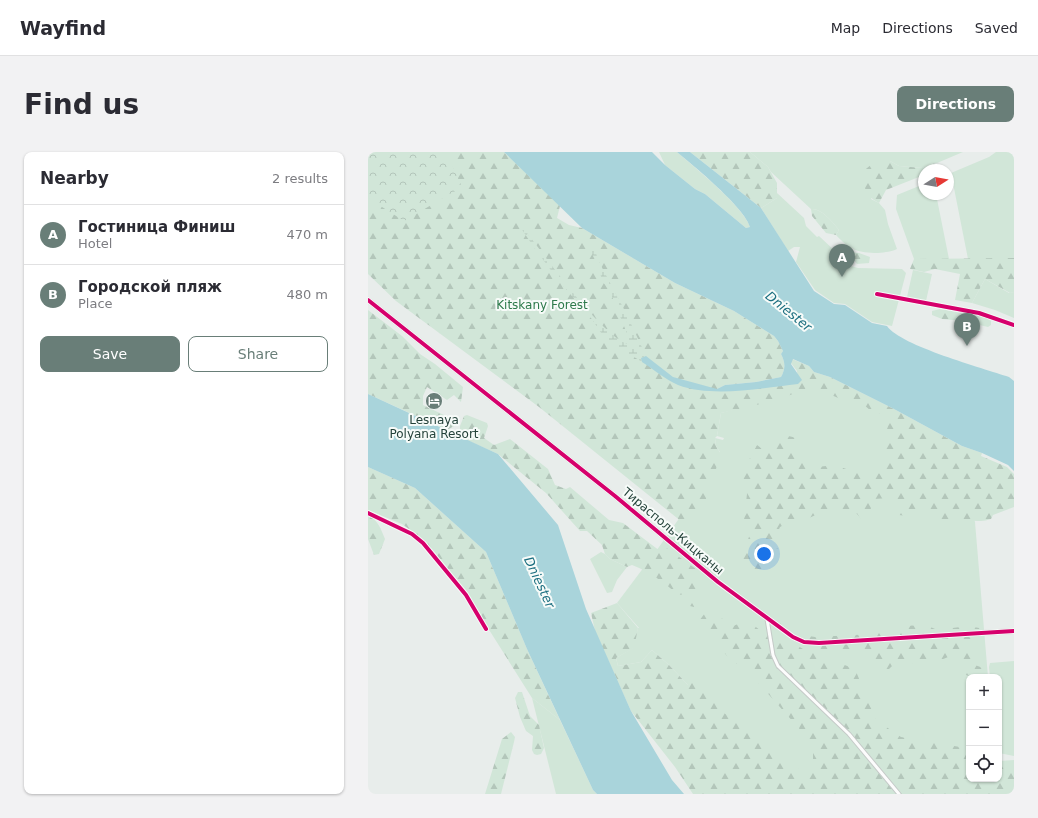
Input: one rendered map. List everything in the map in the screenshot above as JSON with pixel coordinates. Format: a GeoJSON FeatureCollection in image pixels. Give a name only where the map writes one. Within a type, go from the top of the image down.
{"type":"FeatureCollection","features":[{"type":"Feature","properties":{"kind":"street"},"geometry":{"type":"LineString","coordinates":[[878,294],[980,313],[1014,325]]}},
{"type":"Feature","properties":{"kind":"street","name":"Тирасполь-Кицканы"},"geometry":{"type":"LineString","coordinates":[[368,300],[615,496],[718,582],[798,640],[814,643],[1014,631]]}},
{"type":"Feature","properties":{"kind":"street"},"geometry":{"type":"LineString","coordinates":[[368,513],[412,534],[423,543],[466,595],[486,629]]}},
{"type":"Feature","properties":{"kind":"street"},"geometry":{"type":"LineString","coordinates":[[767,619],[773,654],[778,666],[850,734],[900,794]]}},
{"type":"Feature","properties":{"kind":"green space"},"geometry":{"type":"Polygon","coordinates":[[[368,152],[446,152],[462,187],[404,221],[368,198],[368,152]]]}},
{"type":"Feature","properties":{"kind":"green space","name":"Kitskany Forest"},"geometry":{"type":"Polygon","coordinates":[[[443,152],[504,152],[560,206],[557,218],[569,225],[582,228],[675,283],[734,311],[774,336],[783,351],[781,354],[784,362],[784,368],[781,377],[756,382],[725,385],[717,389],[798,384],[797,371],[791,363],[792,359],[809,366],[814,372],[830,377],[894,409],[962,446],[982,453],[981,456],[1007,467],[1014,474],[1014,507],[993,515],[991,519],[976,521],[954,519],[944,521],[939,524],[928,512],[917,510],[907,516],[899,515],[896,506],[889,498],[874,499],[868,517],[863,521],[857,514],[843,509],[836,513],[820,513],[797,522],[789,522],[780,527],[774,540],[782,560],[765,574],[748,570],[738,564],[751,532],[746,527],[744,520],[747,494],[742,473],[757,445],[765,451],[780,434],[801,439],[795,457],[808,460],[817,467],[835,465],[849,470],[885,474],[883,451],[889,419],[882,414],[871,411],[863,404],[845,401],[811,386],[779,399],[721,413],[717,436],[715,438],[716,446],[721,454],[707,497],[699,512],[693,517],[682,522],[539,407],[396,301],[368,274],[368,182],[443,152]]]}},
{"type":"Feature","properties":{"kind":"green space"},"geometry":{"type":"Polygon","coordinates":[[[659,152],[677,152],[729,198],[746,218],[750,227],[746,228],[705,194],[695,189],[665,165],[659,152]]]}},
{"type":"Feature","properties":{"kind":"green space"},"geometry":{"type":"Polygon","coordinates":[[[690,152],[750,152],[768,167],[777,183],[777,198],[761,208],[690,152]]]}},
{"type":"Feature","properties":{"kind":"green space"},"geometry":{"type":"Polygon","coordinates":[[[750,152],[963,152],[937,163],[918,164],[918,168],[899,166],[890,161],[871,199],[879,203],[885,210],[888,224],[897,249],[878,253],[855,250],[846,244],[836,235],[839,230],[823,213],[815,209],[811,209],[771,172],[768,167],[750,152]]]}},
{"type":"Feature","properties":{"kind":"green space"},"geometry":{"type":"Polygon","coordinates":[[[996,152],[1014,152],[1014,259],[968,259],[954,188],[954,172],[989,157],[996,152]]]}},
{"type":"Feature","properties":{"kind":"green space"},"geometry":{"type":"Polygon","coordinates":[[[880,161],[890,161],[899,166],[918,168],[918,177],[886,190],[879,203],[868,195],[861,173],[872,164],[880,161]]]}},
{"type":"Feature","properties":{"kind":"green space"},"geometry":{"type":"Polygon","coordinates":[[[918,186],[918,200],[937,200],[949,259],[914,259],[896,209],[897,195],[918,186]]]}},
{"type":"Feature","properties":{"kind":"green space"},"geometry":{"type":"Polygon","coordinates":[[[777,193],[804,218],[806,226],[817,237],[819,236],[851,266],[858,268],[902,269],[906,273],[892,326],[872,322],[845,304],[834,303],[815,290],[796,262],[800,247],[794,247],[788,251],[761,208],[777,198],[777,193]]]}},
{"type":"Feature","properties":{"kind":"green space"},"geometry":{"type":"Polygon","coordinates":[[[811,209],[815,209],[823,213],[830,220],[839,230],[836,235],[826,233],[812,216],[811,209]]]}},
{"type":"Feature","properties":{"kind":"green space"},"geometry":{"type":"Polygon","coordinates":[[[517,221],[585,307],[611,334],[629,345],[628,336],[609,289],[602,281],[599,268],[590,250],[594,246],[598,260],[626,313],[646,356],[641,358],[642,362],[602,334],[591,318],[542,259],[517,221]]]}},
{"type":"Feature","properties":{"kind":"green space"},"geometry":{"type":"Polygon","coordinates":[[[848,252],[859,253],[870,257],[869,263],[857,264],[848,252]]]}},
{"type":"Feature","properties":{"kind":"green space"},"geometry":{"type":"Polygon","coordinates":[[[1014,258],[1014,292],[1010,293],[985,279],[972,303],[955,300],[960,274],[935,269],[924,272],[910,269],[914,259],[1014,258]]]}},
{"type":"Feature","properties":{"kind":"green space"},"geometry":{"type":"Polygon","coordinates":[[[913,270],[932,274],[926,301],[907,297],[913,270]]]}},
{"type":"Feature","properties":{"kind":"green space"},"geometry":{"type":"Polygon","coordinates":[[[985,279],[1009,293],[1014,292],[1014,318],[972,303],[985,279]]]}},
{"type":"Feature","properties":{"kind":"green space"},"geometry":{"type":"Polygon","coordinates":[[[940,309],[985,317],[991,321],[991,325],[988,327],[963,321],[942,319],[932,315],[932,311],[940,309]]]}},
{"type":"Feature","properties":{"kind":"green space"},"geometry":{"type":"Polygon","coordinates":[[[368,310],[402,336],[420,354],[463,387],[461,402],[454,395],[447,400],[427,387],[423,396],[423,405],[446,416],[454,422],[454,426],[447,430],[368,394],[368,310]]]}},
{"type":"Feature","properties":{"kind":"green space"},"geometry":{"type":"Polygon","coordinates":[[[802,380],[894,409],[970,508],[975,522],[988,674],[966,674],[966,779],[807,794],[652,650],[641,662],[618,666],[616,658],[633,648],[639,628],[617,603],[659,547],[716,466],[720,452],[716,446],[715,438],[723,440],[724,438],[717,436],[721,413],[732,410],[719,392],[802,380]]]}},
{"type":"Feature","properties":{"kind":"green space"},"geometry":{"type":"Polygon","coordinates":[[[467,415],[487,423],[488,426],[484,438],[494,445],[510,439],[548,469],[555,485],[566,489],[570,487],[609,520],[623,523],[660,551],[665,547],[696,569],[699,579],[697,590],[699,601],[694,607],[690,606],[686,594],[678,595],[651,574],[632,565],[627,567],[610,559],[605,554],[602,545],[587,531],[580,531],[546,493],[498,454],[460,437],[460,426],[464,416],[467,415]]]}},
{"type":"Feature","properties":{"kind":"green space"},"geometry":{"type":"Polygon","coordinates":[[[368,467],[415,488],[486,552],[527,649],[560,720],[532,698],[469,598],[420,537],[402,524],[368,510],[368,467]]]}},
{"type":"Feature","properties":{"kind":"green space"},"geometry":{"type":"Polygon","coordinates":[[[368,516],[377,522],[385,539],[379,554],[374,555],[368,539],[368,516]]]}},
{"type":"Feature","properties":{"kind":"green space"},"geometry":{"type":"Polygon","coordinates":[[[601,552],[610,559],[627,567],[617,580],[612,592],[607,593],[590,559],[601,552]]]}},
{"type":"Feature","properties":{"kind":"green space"},"geometry":{"type":"Polygon","coordinates":[[[617,603],[638,628],[634,648],[616,658],[618,666],[641,662],[652,650],[688,685],[699,679],[720,703],[722,711],[776,756],[806,773],[813,761],[813,744],[753,677],[727,656],[699,621],[708,609],[733,626],[743,622],[752,624],[765,634],[785,638],[803,649],[855,669],[876,720],[901,737],[960,747],[966,751],[966,782],[1002,782],[1002,761],[1014,760],[1014,794],[693,794],[675,767],[631,711],[595,631],[591,613],[617,603]]]}},
{"type":"Feature","properties":{"kind":"green space"},"geometry":{"type":"Polygon","coordinates":[[[775,616],[803,635],[815,637],[874,634],[902,626],[926,625],[935,629],[969,626],[979,628],[982,641],[973,644],[972,662],[983,668],[985,673],[966,674],[962,671],[961,661],[953,656],[934,662],[924,663],[909,663],[901,660],[896,662],[889,669],[875,674],[872,671],[872,664],[869,654],[851,651],[822,651],[789,632],[776,622],[775,616]]]}},
{"type":"Feature","properties":{"kind":"green space"},"geometry":{"type":"Polygon","coordinates":[[[1014,661],[1014,756],[1002,754],[1002,674],[990,674],[990,663],[1014,661]]]}},
{"type":"Feature","properties":{"kind":"green space"},"geometry":{"type":"Polygon","coordinates":[[[518,692],[522,692],[530,716],[539,725],[544,748],[541,754],[534,754],[532,750],[533,736],[526,731],[520,717],[515,698],[518,692]]]}},
{"type":"Feature","properties":{"kind":"green space"},"geometry":{"type":"Polygon","coordinates":[[[532,698],[560,720],[593,790],[597,794],[556,794],[532,698]]]}},
{"type":"Feature","properties":{"kind":"green space"},"geometry":{"type":"Polygon","coordinates":[[[511,732],[515,737],[501,794],[485,794],[502,739],[511,732]]]}},
{"type":"Feature","properties":{"kind":"water","name":"Dniester"},"geometry":{"type":"Polygon","coordinates":[[[504,152],[652,152],[665,165],[695,189],[705,194],[746,228],[750,227],[739,209],[706,177],[677,152],[690,152],[761,208],[814,291],[834,304],[845,305],[872,323],[887,326],[895,334],[925,349],[1009,377],[1014,381],[1014,471],[1008,465],[962,446],[894,409],[830,377],[814,372],[809,366],[793,359],[791,364],[802,380],[798,384],[753,390],[706,391],[678,385],[669,380],[642,362],[641,358],[646,356],[673,377],[717,389],[725,385],[756,382],[781,377],[784,368],[784,362],[781,354],[783,351],[774,336],[734,311],[675,283],[582,228],[504,152]]]}},
{"type":"Feature","properties":{"kind":"water","name":"Dniester"},"geometry":{"type":"Polygon","coordinates":[[[368,394],[498,454],[558,525],[586,609],[631,711],[672,780],[684,794],[597,794],[593,790],[527,649],[486,552],[415,488],[368,467],[368,394]]]}},
{"type":"Feature","properties":{"kind":"cycle path"},"geometry":{"type":"LineString","coordinates":[[877,294],[979,313],[1014,325]]}},
{"type":"Feature","properties":{"kind":"cycle path"},"geometry":{"type":"LineString","coordinates":[[368,300],[615,496],[718,582],[793,637],[804,642],[819,643],[1014,631]]}},
{"type":"Feature","properties":{"kind":"cycle path"},"geometry":{"type":"LineString","coordinates":[[368,513],[412,534],[423,543],[466,595],[486,629]]}},
{"type":"Feature","properties":{"kind":"place","name":"Гостиница Финиш"},"geometry":{"type":"Point","coordinates":[842,277]}},
{"type":"Feature","properties":{"kind":"place","name":"Городской пляж"},"geometry":{"type":"Point","coordinates":[967,346]}},
{"type":"Feature","properties":{"kind":"place","name":"Lesnaya Polyana Resort"},"geometry":{"type":"Point","coordinates":[434,401]}}]}
